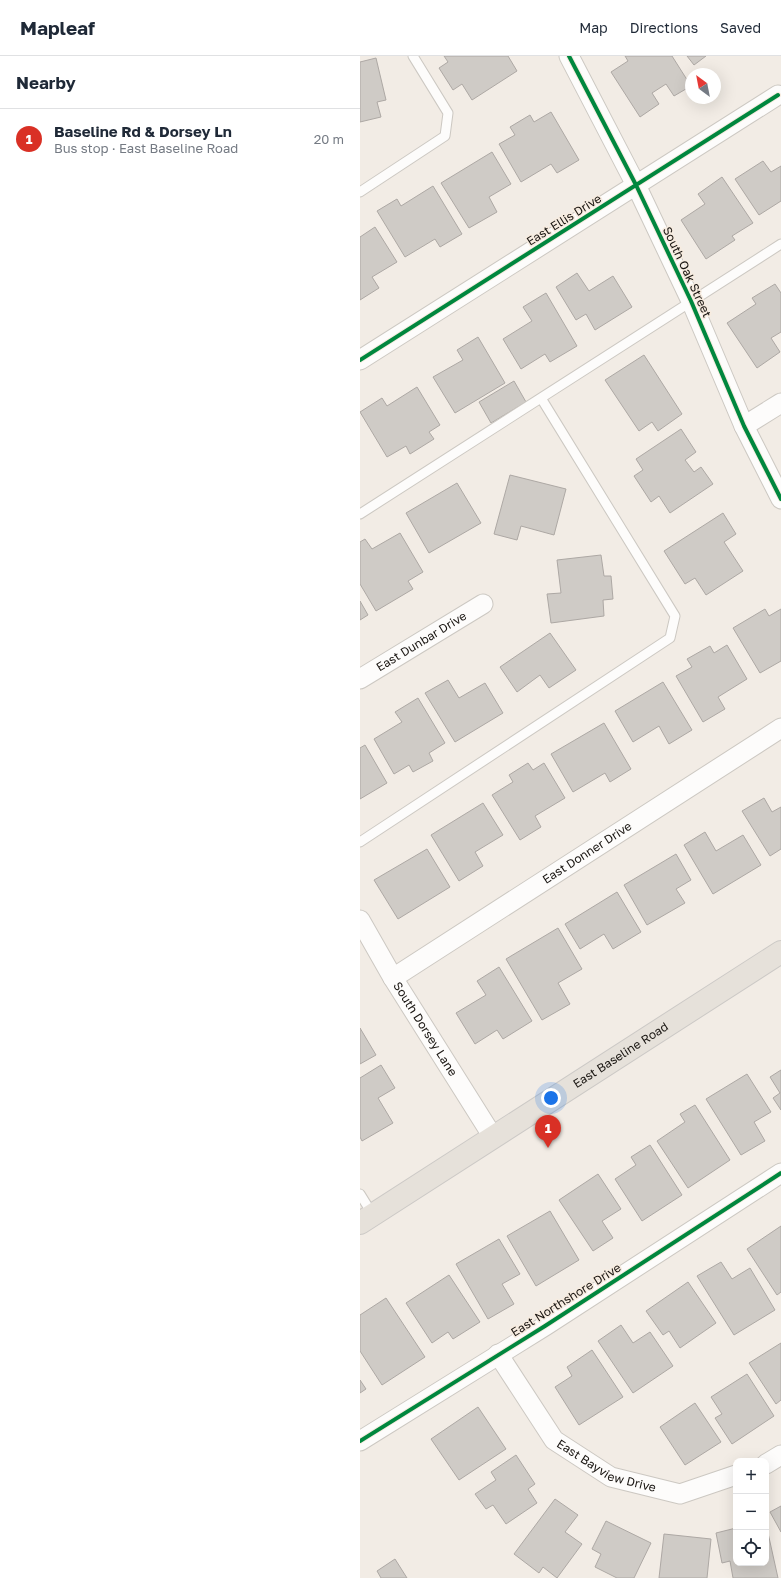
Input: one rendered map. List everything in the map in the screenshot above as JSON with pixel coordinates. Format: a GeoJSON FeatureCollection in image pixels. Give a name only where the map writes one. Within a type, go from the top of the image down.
{"type":"FeatureCollection","features":[{"type":"Feature","properties":{"kind":"main road","name":"East Baseline Road"},"geometry":{"type":"LineString","coordinates":[[366,1219],[781,952]]}},
{"type":"Feature","properties":{"kind":"street","name":"South Oak Street"},"geometry":{"type":"LineString","coordinates":[[570,57],[636,185],[691,301],[744,426],[781,499]]}},
{"type":"Feature","properties":{"kind":"street","name":"East Ellis Drive"},"geometry":{"type":"LineString","coordinates":[[360,360],[778,96]]}},
{"type":"Feature","properties":{"kind":"street"},"geometry":{"type":"LineString","coordinates":[[744,426],[781,403]]}},
{"type":"Feature","properties":{"kind":"street","name":"East Dunbar Drive"},"geometry":{"type":"LineString","coordinates":[[360,679],[483,604]]}},
{"type":"Feature","properties":{"kind":"street","name":"East Donner Drive"},"geometry":{"type":"LineString","coordinates":[[393,978],[781,728]]}},
{"type":"Feature","properties":{"kind":"street","name":"South Dorsey Lane"},"geometry":{"type":"LineString","coordinates":[[360,920],[393,978],[493,1137]]}},
{"type":"Feature","properties":{"kind":"street","name":"East Northshore Drive"},"geometry":{"type":"LineString","coordinates":[[360,1441],[545,1326],[781,1174]]}},
{"type":"Feature","properties":{"kind":"street","name":"East Bayview Drive"},"geometry":{"type":"LineString","coordinates":[[498,1354],[554,1440],[611,1477],[680,1494],[733,1476]]}},
{"type":"Feature","properties":{"kind":"street"},"geometry":{"type":"LineString","coordinates":[[769,1462],[781,1454]]}},
{"type":"Feature","properties":{"kind":"lane"},"geometry":{"type":"LineString","coordinates":[[360,192],[445,136],[448,112],[413,56]]}},
{"type":"Feature","properties":{"kind":"lane"},"geometry":{"type":"LineString","coordinates":[[360,514],[781,244]]}},
{"type":"Feature","properties":{"kind":"lane"},"geometry":{"type":"LineString","coordinates":[[360,842],[670,638],[675,616],[541,398]]}},
{"type":"Feature","properties":{"kind":"lane"},"geometry":{"type":"LineString","coordinates":[[360,1194],[366,1219]]}},
{"type":"Feature","properties":{"kind":"building"},"geometry":{"type":"Polygon","coordinates":[[[444,56],[508,56],[517,71],[472,100],[462,84],[453,90],[439,68],[448,62],[444,56]]]}},
{"type":"Feature","properties":{"kind":"building"},"geometry":{"type":"Polygon","coordinates":[[[625,56],[672,56],[685,77],[685,90],[674,96],[666,84],[652,93],[659,104],[640,117],[611,72],[628,61],[625,56]]]}},
{"type":"Feature","properties":{"kind":"building"},"geometry":{"type":"Polygon","coordinates":[[[687,56],[706,56],[694,65],[687,56]]]}},
{"type":"Feature","properties":{"kind":"building"},"geometry":{"type":"Polygon","coordinates":[[[376,58],[386,100],[377,102],[381,117],[360,122],[360,62],[376,58]]]}},
{"type":"Feature","properties":{"kind":"building"},"geometry":{"type":"Polygon","coordinates":[[[551,112],[579,160],[557,173],[551,164],[521,182],[499,144],[515,135],[510,127],[530,115],[534,122],[551,112]]]}},
{"type":"Feature","properties":{"kind":"building"},"geometry":{"type":"Polygon","coordinates":[[[492,152],[511,184],[489,197],[497,212],[469,228],[441,183],[492,152]]]}},
{"type":"Feature","properties":{"kind":"building"},"geometry":{"type":"Polygon","coordinates":[[[763,161],[771,172],[781,166],[781,201],[759,215],[735,179],[763,161]]]}},
{"type":"Feature","properties":{"kind":"building"},"geometry":{"type":"Polygon","coordinates":[[[722,177],[753,223],[732,236],[735,240],[706,259],[681,220],[705,204],[698,194],[722,177]]]}},
{"type":"Feature","properties":{"kind":"building"},"geometry":{"type":"Polygon","coordinates":[[[433,186],[462,234],[440,247],[435,239],[405,257],[377,211],[397,199],[401,206],[433,186]]]}},
{"type":"Feature","properties":{"kind":"building"},"geometry":{"type":"Polygon","coordinates":[[[375,227],[397,262],[372,277],[379,288],[360,300],[360,237],[375,227]]]}},
{"type":"Feature","properties":{"kind":"building"},"geometry":{"type":"Polygon","coordinates":[[[577,273],[589,291],[613,276],[632,307],[595,330],[586,314],[576,320],[556,287],[577,273]]]}},
{"type":"Feature","properties":{"kind":"building"},"geometry":{"type":"Polygon","coordinates":[[[775,284],[781,293],[781,332],[771,338],[780,352],[757,368],[727,323],[756,304],[752,298],[775,284]]]}},
{"type":"Feature","properties":{"kind":"building"},"geometry":{"type":"Polygon","coordinates":[[[546,293],[577,346],[550,362],[545,354],[521,369],[503,339],[532,321],[523,307],[546,293]]]}},
{"type":"Feature","properties":{"kind":"building"},"geometry":{"type":"Polygon","coordinates":[[[478,337],[505,383],[455,413],[433,377],[463,360],[457,350],[478,337]]]}},
{"type":"Feature","properties":{"kind":"building"},"geometry":{"type":"Polygon","coordinates":[[[644,355],[682,414],[658,431],[652,422],[639,431],[605,380],[644,355]]]}},
{"type":"Feature","properties":{"kind":"building"},"geometry":{"type":"Polygon","coordinates":[[[514,381],[526,402],[491,423],[479,402],[514,381]]]}},
{"type":"Feature","properties":{"kind":"building"},"geometry":{"type":"Polygon","coordinates":[[[417,387],[440,425],[429,432],[434,439],[410,454],[406,446],[387,457],[360,412],[382,398],[387,406],[417,387]]]}},
{"type":"Feature","properties":{"kind":"building"},"geometry":{"type":"Polygon","coordinates":[[[681,429],[696,452],[685,460],[694,472],[701,467],[713,484],[670,513],[659,496],[651,502],[634,476],[643,470],[636,459],[681,429]]]}},
{"type":"Feature","properties":{"kind":"building"},"geometry":{"type":"Polygon","coordinates":[[[510,475],[566,489],[554,535],[521,526],[517,540],[494,534],[510,475]]]}},
{"type":"Feature","properties":{"kind":"building"},"geometry":{"type":"Polygon","coordinates":[[[457,483],[481,523],[429,553],[406,513],[457,483]]]}},
{"type":"Feature","properties":{"kind":"building"},"geometry":{"type":"Polygon","coordinates":[[[723,513],[736,534],[724,542],[743,571],[706,595],[695,578],[685,584],[664,551],[723,513]]]}},
{"type":"Feature","properties":{"kind":"building"},"geometry":{"type":"Polygon","coordinates":[[[400,533],[423,572],[408,581],[413,589],[376,611],[360,584],[360,542],[365,539],[372,549],[400,533]]]}},
{"type":"Feature","properties":{"kind":"building"},"geometry":{"type":"Polygon","coordinates":[[[601,555],[604,576],[611,576],[613,599],[603,600],[604,616],[551,623],[547,594],[561,593],[557,560],[601,555]]]}},
{"type":"Feature","properties":{"kind":"building"},"geometry":{"type":"Polygon","coordinates":[[[360,601],[368,615],[360,620],[360,601]]]}},
{"type":"Feature","properties":{"kind":"building"},"geometry":{"type":"Polygon","coordinates":[[[765,609],[769,616],[781,609],[781,661],[760,673],[733,628],[765,609]]]}},
{"type":"Feature","properties":{"kind":"building"},"geometry":{"type":"Polygon","coordinates":[[[550,633],[576,670],[549,688],[540,675],[517,692],[500,667],[550,633]]]}},
{"type":"Feature","properties":{"kind":"building"},"geometry":{"type":"Polygon","coordinates":[[[727,645],[747,679],[718,697],[725,709],[703,722],[676,676],[692,667],[687,659],[710,646],[714,653],[727,645]]]}},
{"type":"Feature","properties":{"kind":"building"},"geometry":{"type":"Polygon","coordinates":[[[448,680],[459,698],[485,683],[503,713],[455,742],[425,693],[448,680]]]}},
{"type":"Feature","properties":{"kind":"building"},"geometry":{"type":"Polygon","coordinates":[[[663,682],[692,730],[669,744],[659,726],[633,742],[615,711],[663,682]]]}},
{"type":"Feature","properties":{"kind":"building"},"geometry":{"type":"Polygon","coordinates":[[[418,698],[445,743],[429,753],[433,761],[413,772],[409,765],[394,774],[374,739],[402,722],[395,712],[418,698]]]}},
{"type":"Feature","properties":{"kind":"building"},"geometry":{"type":"Polygon","coordinates":[[[604,723],[631,769],[610,782],[605,773],[573,792],[551,754],[604,723]]]}},
{"type":"Feature","properties":{"kind":"building"},"geometry":{"type":"Polygon","coordinates":[[[365,745],[387,783],[360,799],[360,748],[365,745]]]}},
{"type":"Feature","properties":{"kind":"building"},"geometry":{"type":"Polygon","coordinates":[[[528,763],[533,770],[544,763],[565,798],[535,816],[541,827],[520,840],[492,795],[513,782],[509,775],[528,763]]]}},
{"type":"Feature","properties":{"kind":"building"},"geometry":{"type":"Polygon","coordinates":[[[764,798],[772,812],[781,807],[781,849],[770,856],[742,811],[764,798]]]}},
{"type":"Feature","properties":{"kind":"building"},"geometry":{"type":"Polygon","coordinates":[[[483,803],[503,835],[475,852],[483,866],[459,881],[431,835],[483,803]]]}},
{"type":"Feature","properties":{"kind":"building"},"geometry":{"type":"Polygon","coordinates":[[[705,832],[716,851],[743,835],[761,865],[713,894],[684,845],[705,832]]]}},
{"type":"Feature","properties":{"kind":"building"},"geometry":{"type":"Polygon","coordinates":[[[427,849],[450,887],[398,919],[374,880],[427,849]]]}},
{"type":"Feature","properties":{"kind":"building"},"geometry":{"type":"Polygon","coordinates":[[[676,854],[691,880],[676,889],[685,903],[647,925],[624,885],[676,854]]]}},
{"type":"Feature","properties":{"kind":"building"},"geometry":{"type":"Polygon","coordinates":[[[617,892],[641,932],[613,949],[604,934],[580,949],[565,924],[617,892]]]}},
{"type":"Feature","properties":{"kind":"building"},"geometry":{"type":"Polygon","coordinates":[[[558,928],[582,969],[558,983],[570,1004],[542,1020],[506,959],[558,928]]]}},
{"type":"Feature","properties":{"kind":"building"},"geometry":{"type":"Polygon","coordinates":[[[499,967],[532,1021],[503,1039],[497,1030],[475,1044],[456,1013],[486,995],[477,981],[499,967]]]}},
{"type":"Feature","properties":{"kind":"building"},"geometry":{"type":"Polygon","coordinates":[[[360,1028],[376,1055],[360,1064],[360,1028]]]}},
{"type":"Feature","properties":{"kind":"building"},"geometry":{"type":"Polygon","coordinates":[[[381,1065],[395,1088],[378,1098],[393,1123],[362,1141],[360,1137],[360,1078],[381,1065]]]}},
{"type":"Feature","properties":{"kind":"building"},"geometry":{"type":"Polygon","coordinates":[[[781,1070],[781,1110],[773,1098],[780,1093],[770,1077],[781,1070]]]}},
{"type":"Feature","properties":{"kind":"building"},"geometry":{"type":"Polygon","coordinates":[[[747,1074],[771,1112],[754,1122],[765,1141],[741,1155],[706,1099],[747,1074]]]}},
{"type":"Feature","properties":{"kind":"building"},"geometry":{"type":"Polygon","coordinates":[[[695,1105],[730,1160],[688,1188],[657,1141],[685,1122],[680,1114],[695,1105]]]}},
{"type":"Feature","properties":{"kind":"building"},"geometry":{"type":"Polygon","coordinates":[[[650,1145],[682,1195],[642,1221],[615,1179],[636,1165],[631,1157],[650,1145]]]}},
{"type":"Feature","properties":{"kind":"building"},"geometry":{"type":"Polygon","coordinates":[[[598,1174],[621,1209],[602,1221],[613,1238],[593,1251],[559,1200],[598,1174]]]}},
{"type":"Feature","properties":{"kind":"building"},"geometry":{"type":"Polygon","coordinates":[[[550,1211],[579,1260],[536,1286],[507,1236],[550,1211]]]}},
{"type":"Feature","properties":{"kind":"building"},"geometry":{"type":"Polygon","coordinates":[[[781,1226],[781,1292],[777,1295],[747,1249],[781,1226]]]}},
{"type":"Feature","properties":{"kind":"building"},"geometry":{"type":"Polygon","coordinates":[[[499,1239],[520,1274],[502,1284],[514,1304],[488,1319],[456,1264],[499,1239]]]}},
{"type":"Feature","properties":{"kind":"building"},"geometry":{"type":"Polygon","coordinates":[[[721,1262],[732,1279],[750,1268],[775,1310],[734,1335],[697,1276],[721,1262]]]}},
{"type":"Feature","properties":{"kind":"building"},"geometry":{"type":"Polygon","coordinates":[[[449,1275],[480,1322],[453,1339],[448,1332],[432,1343],[406,1303],[449,1275]]]}},
{"type":"Feature","properties":{"kind":"building"},"geometry":{"type":"Polygon","coordinates":[[[688,1282],[716,1323],[680,1348],[669,1331],[663,1335],[646,1311],[688,1282]]]}},
{"type":"Feature","properties":{"kind":"building"},"geometry":{"type":"Polygon","coordinates":[[[386,1298],[425,1357],[382,1385],[360,1351],[360,1315],[386,1298]]]}},
{"type":"Feature","properties":{"kind":"building"},"geometry":{"type":"Polygon","coordinates":[[[621,1325],[633,1343],[650,1332],[673,1366],[633,1393],[598,1341],[621,1325]]]}},
{"type":"Feature","properties":{"kind":"building"},"geometry":{"type":"Polygon","coordinates":[[[781,1343],[781,1400],[776,1404],[749,1363],[781,1343]]]}},
{"type":"Feature","properties":{"kind":"building"},"geometry":{"type":"Polygon","coordinates":[[[592,1350],[623,1397],[579,1425],[555,1387],[572,1376],[567,1367],[592,1350]]]}},
{"type":"Feature","properties":{"kind":"building"},"geometry":{"type":"Polygon","coordinates":[[[747,1374],[774,1416],[732,1444],[715,1418],[722,1414],[711,1397],[747,1374]]]}},
{"type":"Feature","properties":{"kind":"building"},"geometry":{"type":"Polygon","coordinates":[[[360,1380],[366,1389],[360,1393],[360,1380]]]}},
{"type":"Feature","properties":{"kind":"building"},"geometry":{"type":"Polygon","coordinates":[[[695,1403],[721,1442],[685,1465],[660,1427],[695,1403]]]}},
{"type":"Feature","properties":{"kind":"building"},"geometry":{"type":"Polygon","coordinates":[[[478,1407],[506,1449],[459,1480],[431,1439],[478,1407]]]}},
{"type":"Feature","properties":{"kind":"building"},"geometry":{"type":"Polygon","coordinates":[[[516,1455],[535,1484],[528,1489],[537,1503],[506,1524],[493,1505],[486,1509],[475,1494],[496,1480],[491,1472],[516,1455]]]}},
{"type":"Feature","properties":{"kind":"building"},"geometry":{"type":"Polygon","coordinates":[[[555,1499],[578,1515],[565,1532],[582,1544],[557,1578],[543,1567],[539,1573],[514,1554],[555,1499]]]}},
{"type":"Feature","properties":{"kind":"building"},"geometry":{"type":"Polygon","coordinates":[[[781,1506],[781,1532],[770,1512],[781,1506]]]}},
{"type":"Feature","properties":{"kind":"building"},"geometry":{"type":"Polygon","coordinates":[[[606,1521],[651,1543],[634,1578],[617,1578],[595,1567],[601,1554],[592,1549],[606,1521]]]}},
{"type":"Feature","properties":{"kind":"building"},"geometry":{"type":"Polygon","coordinates":[[[733,1529],[733,1566],[769,1566],[769,1538],[778,1578],[733,1578],[730,1561],[722,1563],[716,1533],[733,1529]]]}},
{"type":"Feature","properties":{"kind":"building"},"geometry":{"type":"Polygon","coordinates":[[[664,1534],[711,1539],[707,1578],[659,1578],[664,1534]]]}},
{"type":"Feature","properties":{"kind":"building"},"geometry":{"type":"Polygon","coordinates":[[[395,1559],[407,1578],[381,1578],[377,1571],[395,1559]]]}},
{"type":"Feature","properties":{"kind":"cycle path"},"geometry":{"type":"LineString","coordinates":[[569,56],[636,185],[691,301],[744,426],[781,499]]}},
{"type":"Feature","properties":{"kind":"cycle path"},"geometry":{"type":"LineString","coordinates":[[360,360],[778,95]]}},
{"type":"Feature","properties":{"kind":"cycle path"},"geometry":{"type":"LineString","coordinates":[[360,1441],[545,1326],[781,1173]]}},
{"type":"Feature","properties":{"kind":"place","name":"Baseline Rd & Dorsey Ln"},"geometry":{"type":"Point","coordinates":[548,1148]}}]}
